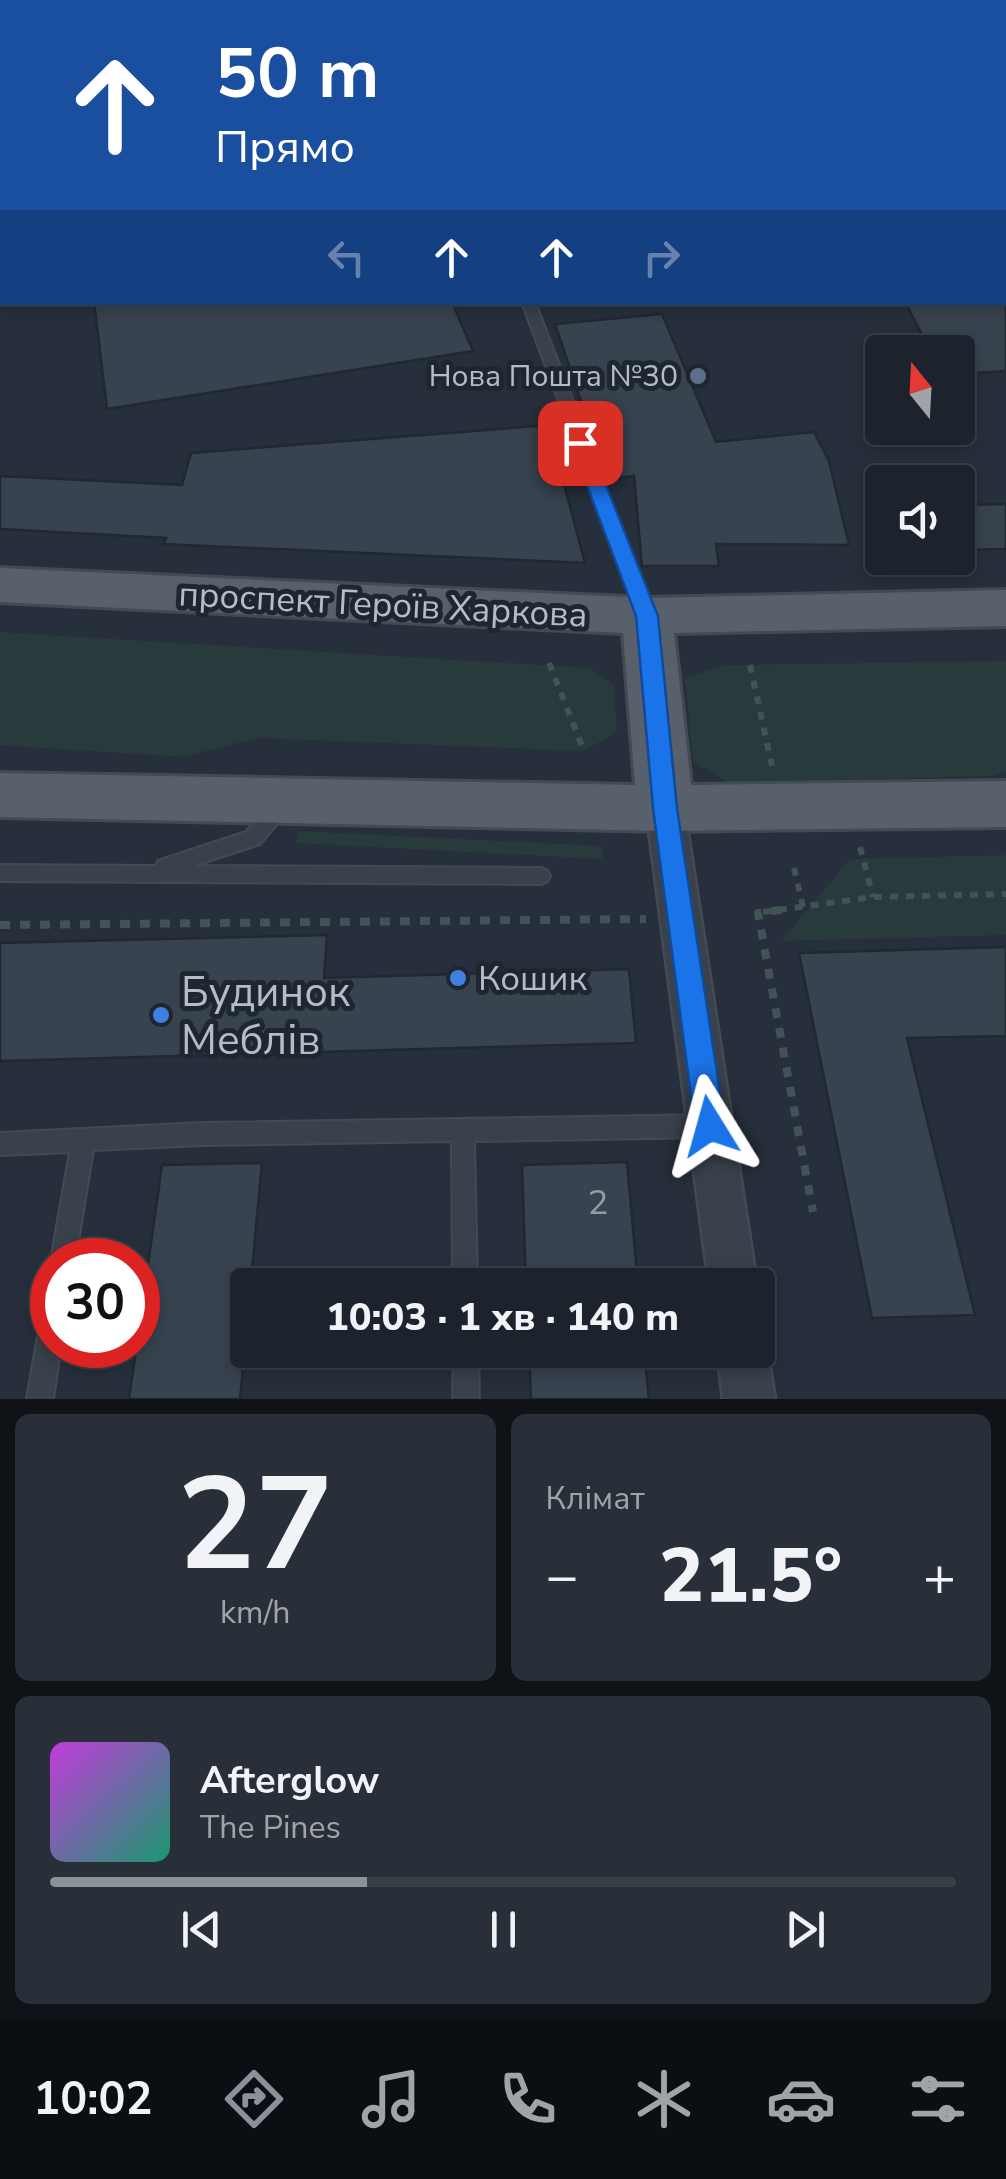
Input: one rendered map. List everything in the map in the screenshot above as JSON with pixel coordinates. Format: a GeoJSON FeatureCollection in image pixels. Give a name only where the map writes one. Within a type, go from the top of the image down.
{"type":"FeatureCollection","features":[{"type":"Feature","properties":{"kind":"main road","name":"проспект Героїв Харкова"},"geometry":{"type":"LineString","coordinates":[[0,585],[647,616],[1006,608]]}},
{"type":"Feature","properties":{"kind":"main road"},"geometry":{"type":"LineString","coordinates":[[647,616],[665,808]]}},
{"type":"Feature","properties":{"kind":"main road"},"geometry":{"type":"LineString","coordinates":[[0,796],[665,808],[1006,804]]}},
{"type":"Feature","properties":{"kind":"street"},"geometry":{"type":"LineString","coordinates":[[665,808],[730,1268]]}},
{"type":"Feature","properties":{"kind":"street"},"geometry":{"type":"LineString","coordinates":[[745,1368],[749,1399]]}},
{"type":"Feature","properties":{"kind":"lane"},"geometry":{"type":"LineString","coordinates":[[529,305],[647,616]]}},
{"type":"Feature","properties":{"kind":"lane"},"geometry":{"type":"LineString","coordinates":[[150,872],[253,838],[285,803]]}},
{"type":"Feature","properties":{"kind":"lane"},"geometry":{"type":"LineString","coordinates":[[0,873],[540,876]]}},
{"type":"Feature","properties":{"kind":"lane"},"geometry":{"type":"LineString","coordinates":[[0,1144],[710,1126]]}},
{"type":"Feature","properties":{"kind":"lane"},"geometry":{"type":"LineString","coordinates":[[463,1130],[465,1268]]}},
{"type":"Feature","properties":{"kind":"lane"},"geometry":{"type":"LineString","coordinates":[[67,1238],[83,1140]]}},
{"type":"Feature","properties":{"kind":"lane"},"geometry":{"type":"LineString","coordinates":[[40,1399],[45,1368]]}},
{"type":"Feature","properties":{"kind":"lane"},"geometry":{"type":"LineString","coordinates":[[466,1368],[466,1399]]}},
{"type":"Feature","properties":{"kind":"path"},"geometry":{"type":"LineString","coordinates":[[549,663],[584,751]]}},
{"type":"Feature","properties":{"kind":"path"},"geometry":{"type":"LineString","coordinates":[[750,665],[775,780]]}},
{"type":"Feature","properties":{"kind":"path"},"geometry":{"type":"LineString","coordinates":[[860,846],[873,897]]}},
{"type":"Feature","properties":{"kind":"path"},"geometry":{"type":"LineString","coordinates":[[794,868],[803,908]]}},
{"type":"Feature","properties":{"kind":"path"},"geometry":{"type":"LineString","coordinates":[[813,1212],[758,913],[873,897],[1006,894]]}},
{"type":"Feature","properties":{"kind":"path"},"geometry":{"type":"LineString","coordinates":[[0,925],[614,922],[662,918]]}},
{"type":"Feature","properties":{"kind":"shaded area"},"geometry":{"type":"Polygon","coordinates":[[[0,632],[589,668],[614,684],[617,732],[584,751],[258,738],[182,757],[0,745],[0,632]]]}},
{"type":"Feature","properties":{"kind":"shaded area"},"geometry":{"type":"Polygon","coordinates":[[[1006,661],[1006,772],[993,776],[728,782],[693,762],[685,678],[725,665],[1006,661]]]}},
{"type":"Feature","properties":{"kind":"shaded area"},"geometry":{"type":"Polygon","coordinates":[[[298,831],[602,846],[602,859],[295,843],[298,831]]]}},
{"type":"Feature","properties":{"kind":"shaded area"},"geometry":{"type":"Polygon","coordinates":[[[1006,855],[1006,935],[781,941],[850,859],[1006,855]]]}},
{"type":"Feature","properties":{"kind":"building"},"geometry":{"type":"Polygon","coordinates":[[[94,305],[453,305],[473,351],[107,409],[94,305]]]}},
{"type":"Feature","properties":{"kind":"building"},"geometry":{"type":"Polygon","coordinates":[[[907,305],[1006,305],[1006,371],[975,373],[975,335],[922,335],[907,305]]]}},
{"type":"Feature","properties":{"kind":"building"},"geometry":{"type":"Polygon","coordinates":[[[662,314],[716,442],[814,432],[829,461],[849,545],[716,544],[719,566],[642,566],[634,476],[607,479],[555,324],[662,314]]]}},
{"type":"Feature","properties":{"kind":"building"},"geometry":{"type":"Polygon","coordinates":[[[563,424],[585,482],[564,484],[585,563],[164,544],[166,538],[0,529],[0,476],[182,485],[191,453],[563,424]]]}},
{"type":"Feature","properties":{"kind":"building"},"geometry":{"type":"Polygon","coordinates":[[[1006,504],[1006,549],[975,550],[975,505],[1006,504]]]}},
{"type":"Feature","properties":{"kind":"building","name":"Будинок Меблів"},"geometry":{"type":"Polygon","coordinates":[[[327,935],[324,978],[629,969],[636,1043],[0,1061],[0,943],[327,935]]]}},
{"type":"Feature","properties":{"kind":"building"},"geometry":{"type":"Polygon","coordinates":[[[1006,947],[1006,1036],[907,1038],[975,1315],[872,1318],[799,953],[1006,947]]]}},
{"type":"Feature","properties":{"kind":"building"},"geometry":{"type":"Polygon","coordinates":[[[627,1162],[636,1268],[525,1268],[522,1165],[627,1162]]]}},
{"type":"Feature","properties":{"kind":"building"},"geometry":{"type":"Polygon","coordinates":[[[262,1163],[252,1268],[230,1268],[230,1368],[243,1368],[240,1399],[129,1399],[133,1368],[160,1368],[160,1238],[152,1238],[162,1165],[262,1163]]]}},
{"type":"Feature","properties":{"kind":"building"},"geometry":{"type":"Polygon","coordinates":[[[530,1368],[646,1368],[649,1399],[531,1399],[530,1368]]]}},
{"type":"Feature","properties":{"kind":"place","name":"Нова Пошта №30"},"geometry":{"type":"Point","coordinates":[698,376]}},
{"type":"Feature","properties":{"kind":"place","name":"Кошик"},"geometry":{"type":"Point","coordinates":[458,978]}},
{"type":"Feature","properties":{"kind":"place","name":"Будинок Меблів"},"geometry":{"type":"Point","coordinates":[161,1015]}},
{"type":"Feature","properties":{"kind":"route"},"geometry":{"type":"LineString","coordinates":[[580,443],[647,616],[665,808],[710,1126]]}}]}
